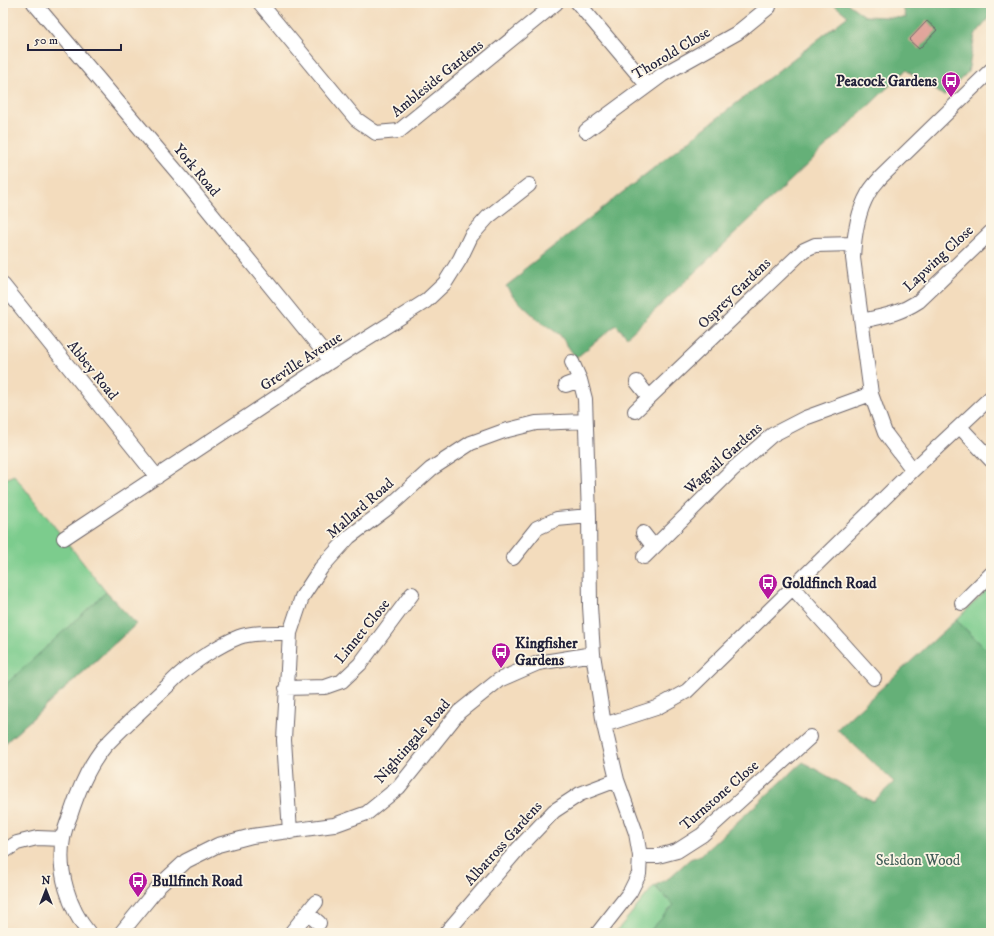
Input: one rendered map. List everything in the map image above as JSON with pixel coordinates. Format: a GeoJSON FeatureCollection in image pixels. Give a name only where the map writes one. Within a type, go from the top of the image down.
{"type":"FeatureCollection","features":[{"type":"Feature","properties":{"kind":"street","name":"York Road"},"geometry":{"type":"LineString","coordinates":[[34,3],[188,185],[331,361]]}},
{"type":"Feature","properties":{"kind":"street","name":"Ambleside Gardens"},"geometry":{"type":"LineString","coordinates":[[260,3],[356,119],[376,133],[399,131],[556,3]]}},
{"type":"Feature","properties":{"kind":"street"},"geometry":{"type":"LineString","coordinates":[[578,3],[647,85]]}},
{"type":"Feature","properties":{"kind":"street","name":"Thorold Close"},"geometry":{"type":"LineString","coordinates":[[586,131],[662,75],[737,33],[769,7],[766,3]]}},
{"type":"Feature","properties":{"kind":"street"},"geometry":{"type":"LineString","coordinates":[[913,470],[885,433],[871,394],[853,258],[858,219],[868,194],[881,177],[991,70]]}},
{"type":"Feature","properties":{"kind":"street","name":"Greville Avenue"},"geometry":{"type":"LineString","coordinates":[[64,538],[331,361],[426,302],[445,284],[460,259],[471,236],[488,218],[529,185]]}},
{"type":"Feature","properties":{"kind":"street","name":"Lapwing Close"},"geometry":{"type":"LineString","coordinates":[[862,321],[897,314],[919,301],[991,232]]}},
{"type":"Feature","properties":{"kind":"street","name":"Osprey Gardens"},"geometry":{"type":"LineString","coordinates":[[635,410],[804,250],[815,245],[854,244]]}},
{"type":"Feature","properties":{"kind":"street","name":"Abbey Road"},"geometry":{"type":"LineString","coordinates":[[3,285],[157,477]]}},
{"type":"Feature","properties":{"kind":"street"},"geometry":{"type":"LineString","coordinates":[[572,362],[580,380],[585,399],[590,606],[593,654],[604,725],[618,780],[636,833],[640,856],[639,874],[630,892],[598,933]]}},
{"type":"Feature","properties":{"kind":"street"},"geometry":{"type":"LineString","coordinates":[[566,385],[580,380]]}},
{"type":"Feature","properties":{"kind":"street"},"geometry":{"type":"LineString","coordinates":[[637,382],[650,397]]}},
{"type":"Feature","properties":{"kind":"street","name":"Wagtail Gardens"},"geometry":{"type":"LineString","coordinates":[[644,557],[732,470],[772,435],[805,418],[871,394]]}},
{"type":"Feature","properties":{"kind":"street"},"geometry":{"type":"LineString","coordinates":[[604,725],[656,708],[687,691],[792,587],[991,397]]}},
{"type":"Feature","properties":{"kind":"street","name":"Mallard Road"},"geometry":{"type":"LineString","coordinates":[[290,832],[284,740],[290,633],[302,597],[321,568],[349,537],[389,507],[431,469],[471,443],[504,431],[536,423],[585,421]]}},
{"type":"Feature","properties":{"kind":"street"},"geometry":{"type":"LineString","coordinates":[[960,427],[991,460]]}},
{"type":"Feature","properties":{"kind":"street"},"geometry":{"type":"LineString","coordinates":[[515,549],[537,528],[557,519],[589,516]]}},
{"type":"Feature","properties":{"kind":"street"},"geometry":{"type":"LineString","coordinates":[[643,533],[654,547]]}},
{"type":"Feature","properties":{"kind":"street"},"geometry":{"type":"LineString","coordinates":[[962,603],[991,574]]}},
{"type":"Feature","properties":{"kind":"street"},"geometry":{"type":"LineString","coordinates":[[792,587],[874,678]]}},
{"type":"Feature","properties":{"kind":"street","name":"Linnet Close"},"geometry":{"type":"LineString","coordinates":[[286,688],[325,686],[342,681],[360,664],[412,594]]}},
{"type":"Feature","properties":{"kind":"street"},"geometry":{"type":"LineString","coordinates":[[89,933],[83,926],[69,901],[64,878],[62,856],[63,839],[77,792],[92,764],[105,746],[180,674],[209,654],[240,637],[264,633],[290,633]]}},
{"type":"Feature","properties":{"kind":"street","name":"Nightingale Road"},"geometry":{"type":"LineString","coordinates":[[121,933],[160,884],[186,861],[218,845],[252,836],[334,825],[367,813],[399,788],[459,712],[499,680],[538,663],[593,654]]}},
{"type":"Feature","properties":{"kind":"street","name":"Turnstone Close"},"geometry":{"type":"LineString","coordinates":[[640,856],[658,856],[677,851],[702,835],[810,737]]}},
{"type":"Feature","properties":{"kind":"street","name":"Albatross Gardens"},"geometry":{"type":"LineString","coordinates":[[446,933],[518,848],[554,811],[580,794],[618,780]]}},
{"type":"Feature","properties":{"kind":"street"},"geometry":{"type":"LineString","coordinates":[[3,852],[17,843],[37,838],[63,839]]}},
{"type":"Feature","properties":{"kind":"street"},"geometry":{"type":"LineString","coordinates":[[291,933],[316,902]]}},
{"type":"Feature","properties":{"kind":"street"},"geometry":{"type":"LineString","coordinates":[[307,913],[319,923]]}},
{"type":"Feature","properties":{"kind":"green space"},"geometry":{"type":"Polygon","coordinates":[[[832,3],[847,3],[865,16],[906,18],[902,3],[991,3],[991,16],[975,35],[968,72],[944,96],[906,70],[627,337],[616,325],[576,358],[560,335],[536,318],[514,297],[506,286],[523,273],[522,271],[848,16],[832,3]]]}},
{"type":"Feature","properties":{"kind":"green space"},"geometry":{"type":"Polygon","coordinates":[[[14,475],[106,592],[136,624],[3,745],[3,480],[14,475]]]}},
{"type":"Feature","properties":{"kind":"green space"},"geometry":{"type":"Polygon","coordinates":[[[991,586],[991,654],[956,620],[991,586]]]}},
{"type":"Feature","properties":{"kind":"green space"},"geometry":{"type":"Polygon","coordinates":[[[106,592],[136,624],[3,745],[3,687],[106,592]]]}},
{"type":"Feature","properties":{"kind":"green space","name":"Selsdon Wood"},"geometry":{"type":"Polygon","coordinates":[[[956,620],[991,654],[991,933],[648,933],[674,905],[654,886],[669,878],[690,859],[701,855],[803,762],[873,802],[894,782],[837,729],[956,620]]]}},
{"type":"Feature","properties":{"kind":"green space"},"geometry":{"type":"Polygon","coordinates":[[[654,886],[674,905],[648,933],[615,933],[654,886]]]}},
{"type":"Feature","properties":{"kind":"building"},"geometry":{"type":"Polygon","coordinates":[[[927,21],[937,30],[919,49],[909,40],[927,21]]]}},
{"type":"Feature","properties":{"kind":"place","name":"Peacock Gardens"},"geometry":{"type":"Point","coordinates":[951,98]}},
{"type":"Feature","properties":{"kind":"place","name":"Goldfinch Road"},"geometry":{"type":"Point","coordinates":[768,600]}},
{"type":"Feature","properties":{"kind":"place","name":"Kingfisher Gardens"},"geometry":{"type":"Point","coordinates":[501,669]}},
{"type":"Feature","properties":{"kind":"place","name":"Bullfinch Road"},"geometry":{"type":"Point","coordinates":[138,898]}}]}
